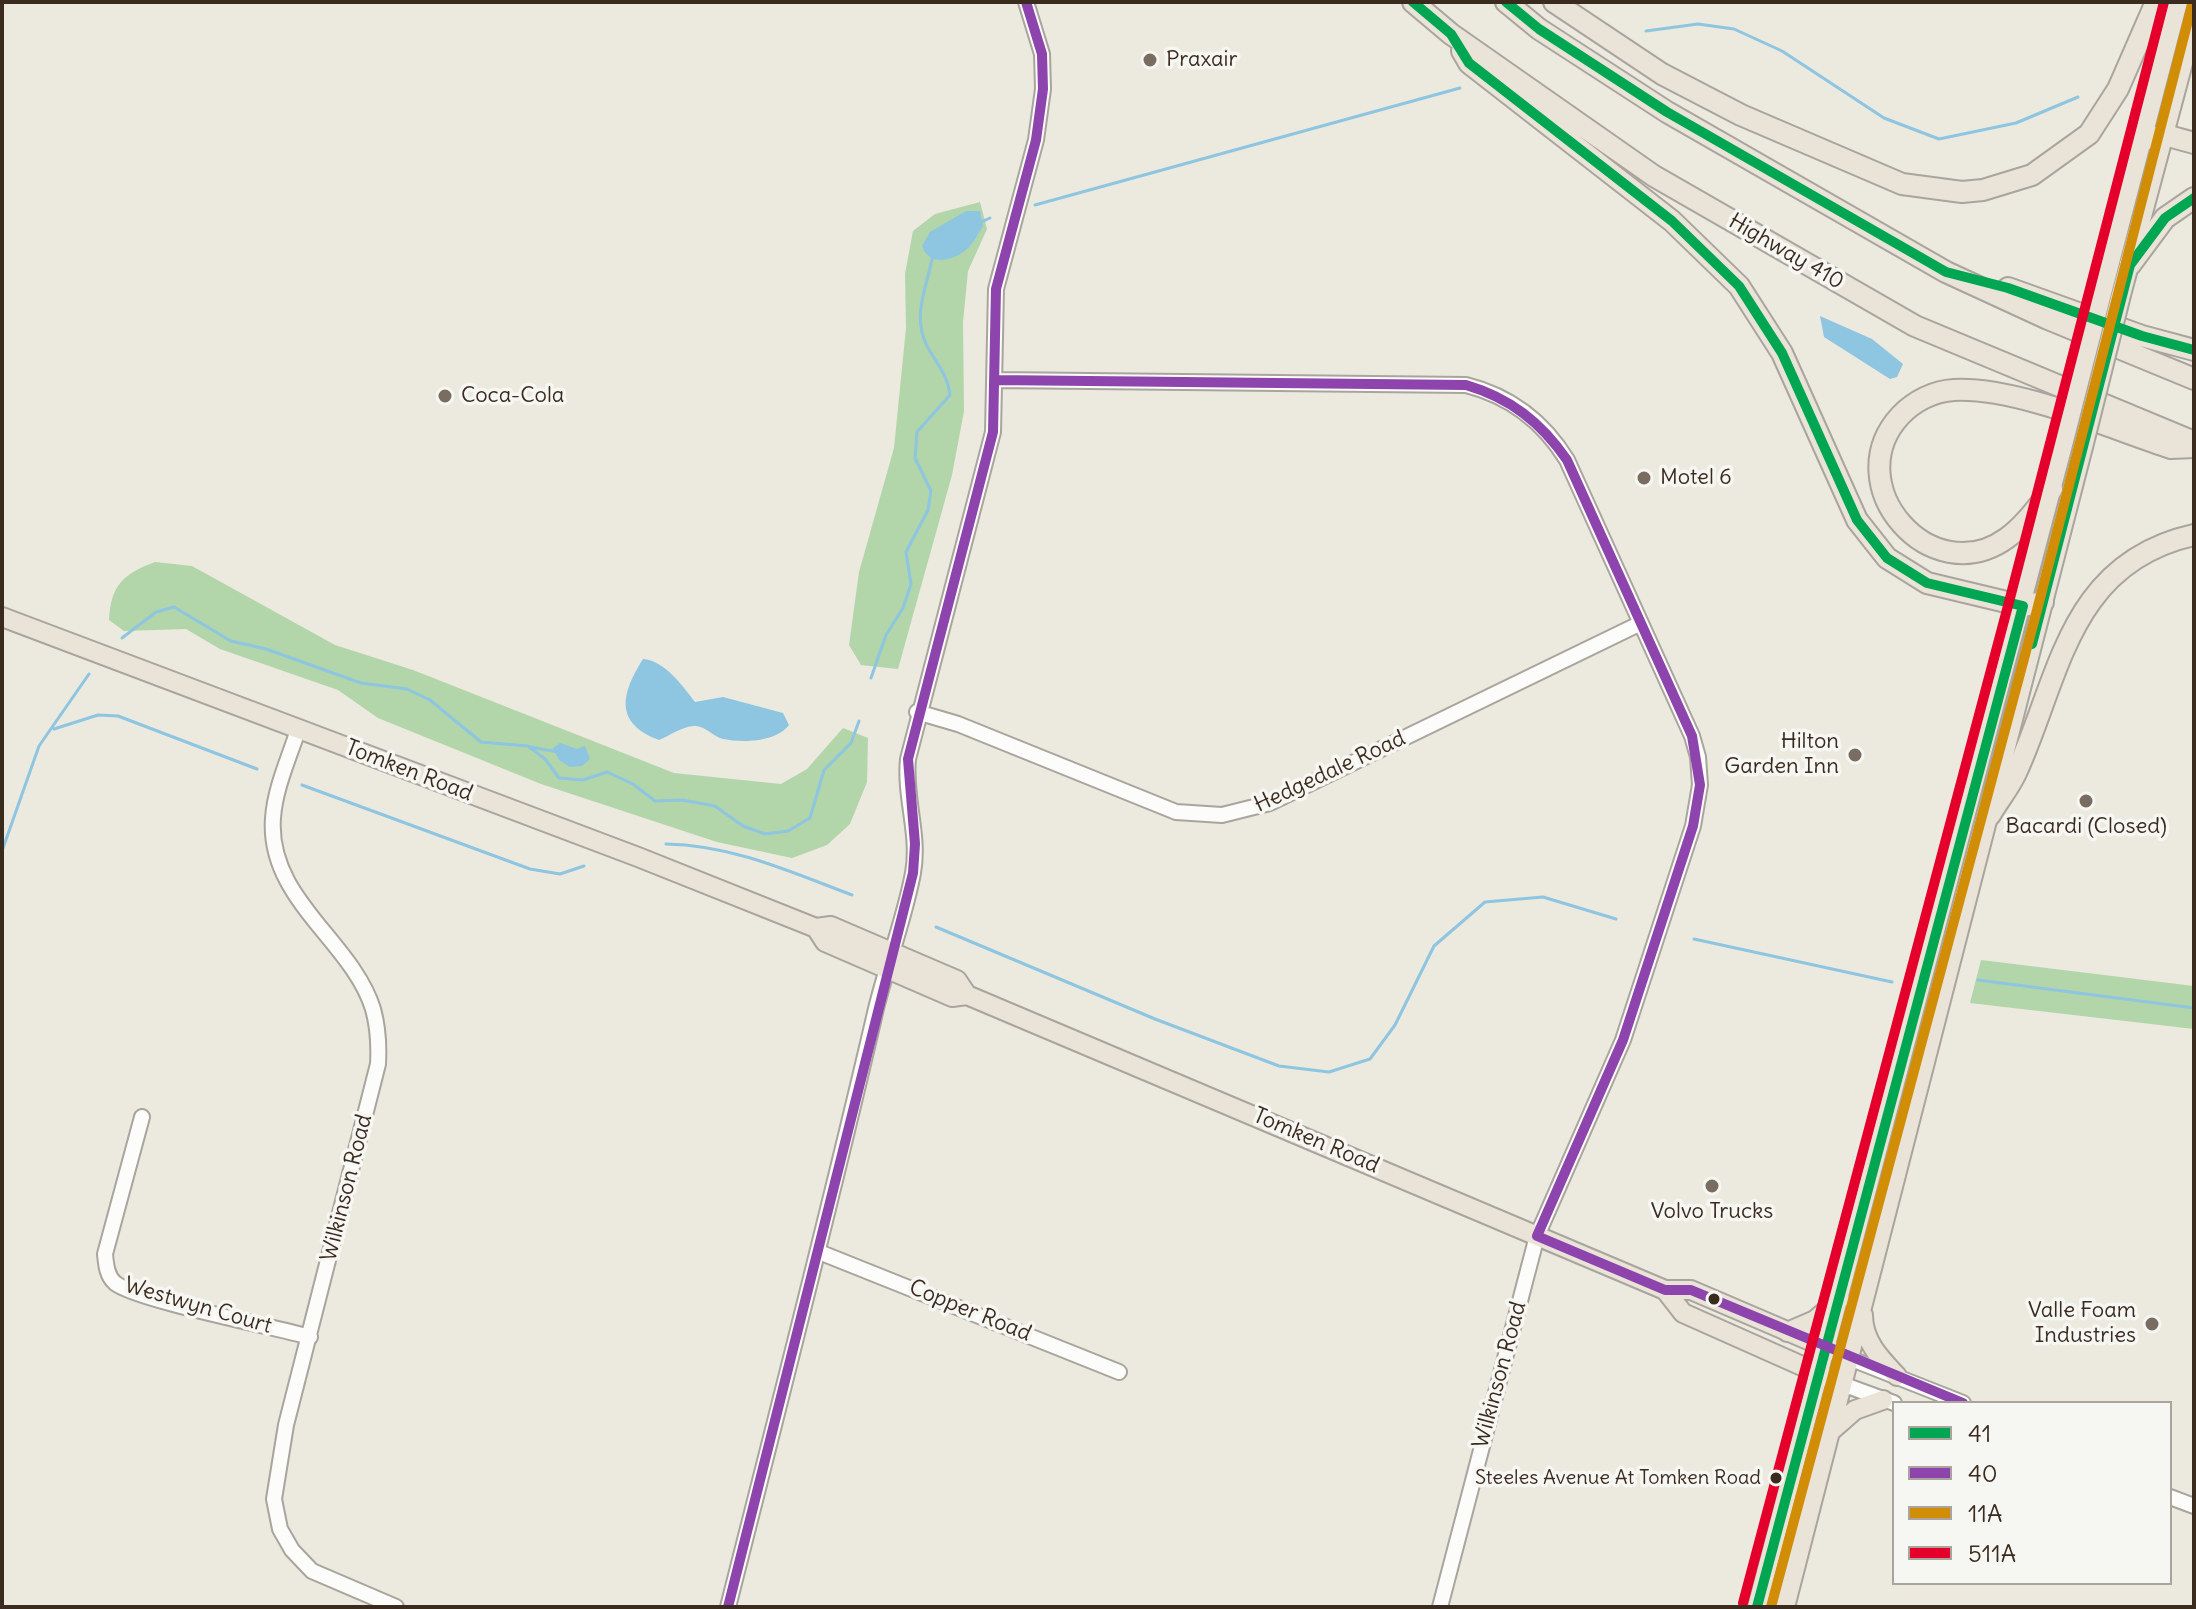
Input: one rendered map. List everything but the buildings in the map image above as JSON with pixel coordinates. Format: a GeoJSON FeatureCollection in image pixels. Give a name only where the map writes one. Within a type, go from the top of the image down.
{"type":"FeatureCollection","features":[{"type":"Feature","properties":{"kind":"highway","name":"Highway 410"},"geometry":{"type":"LineString","coordinates":[[1413,2],[1451,34],[1654,176],[1915,326],[2194,444]]}},
{"type":"Feature","properties":{"kind":"highway"},"geometry":{"type":"LineString","coordinates":[[1506,2],[1539,29],[1667,112],[1946,272],[2048,319],[2194,379]]}},
{"type":"Feature","properties":{"kind":"highway"},"geometry":{"type":"LineString","coordinates":[[1554,2],[1662,74],[1741,115],[1902,184],[1962,192],[1983,190],[2032,175],[2089,134],[2118,89],[2156,2]]}},
{"type":"Feature","properties":{"kind":"highway"},"geometry":{"type":"LineString","coordinates":[[1451,34],[1469,63],[1672,221],[1739,286],[1772,332],[1857,520],[1881,551],[1927,583],[2033,604]]}},
{"type":"Feature","properties":{"kind":"highway"},"geometry":{"type":"LineString","coordinates":[[2143,140],[2165,135],[2194,143]]}},
{"type":"Feature","properties":{"kind":"highway"},"geometry":{"type":"LineString","coordinates":[[2130,265],[2165,218],[2194,198]]}},
{"type":"Feature","properties":{"kind":"highway"},"geometry":{"type":"LineString","coordinates":[[1946,272],[2008,288],[2142,336],[2194,350]]}},
{"type":"Feature","properties":{"kind":"highway"},"geometry":{"type":"LineString","coordinates":[[2052,489],[2017,529],[1993,547],[1968,554],[1942,550],[1905,530],[1889,510],[1879,481],[1882,448],[1896,421],[1912,405],[1937,393],[1960,390],[2028,402],[2171,448],[2194,444]]}},
{"type":"Feature","properties":{"kind":"highway"},"geometry":{"type":"LineString","coordinates":[[1990,815],[2015,774],[2056,662],[2095,597],[2109,579],[2145,554],[2194,535]]}},
{"type":"Feature","properties":{"kind":"main road"},"geometry":{"type":"LineString","coordinates":[[1785,1607],[1990,815],[2033,604],[2052,489],[2178,2]]}},
{"type":"Feature","properties":{"kind":"main road"},"geometry":{"type":"LineString","coordinates":[[1757,1607],[1936,923],[2083,447],[2194,22]]}},
{"type":"Feature","properties":{"kind":"main road","name":"Tomken Road"},"geometry":{"type":"LineString","coordinates":[[2,617],[816,928],[825,942],[888,960],[952,997],[967,995],[1665,1290],[1691,1290],[1849,1358]]}},
{"type":"Feature","properties":{"kind":"main road","name":"Tomken Road"},"geometry":{"type":"LineString","coordinates":[[1665,1290],[1683,1313],[1842,1384]]}},
{"type":"Feature","properties":{"kind":"main road"},"geometry":{"type":"LineString","coordinates":[[1787,1332],[1815,1320],[1840,1299]]}},
{"type":"Feature","properties":{"kind":"main road"},"geometry":{"type":"LineString","coordinates":[[1863,1305],[1863,1329],[1872,1348],[1897,1376]]}},
{"type":"Feature","properties":{"kind":"main road"},"geometry":{"type":"LineString","coordinates":[[1831,1431],[1855,1410],[1889,1401]]}},
{"type":"Feature","properties":{"kind":"street"},"geometry":{"type":"LineString","coordinates":[[728,1607],[819,1252],[888,960],[914,871],[915,850],[906,779],[917,712],[993,432],[996,289],[1036,140],[1043,89],[1042,54],[1026,2]]}},
{"type":"Feature","properties":{"kind":"street","name":"Wilkinson Road"},"geometry":{"type":"LineString","coordinates":[[994,380],[1450,385],[1489,391],[1539,421],[1556,441],[1641,623],[1698,757],[1698,803],[1623,1040],[1537,1236],[1440,1607]]}},
{"type":"Feature","properties":{"kind":"street","name":"Hedgedale Road"},"geometry":{"type":"LineString","coordinates":[[917,712],[958,724],[1176,812],[1222,815],[1270,803],[1641,623]]}},
{"type":"Feature","properties":{"kind":"street","name":"Wilkinson Road"},"geometry":{"type":"LineString","coordinates":[[298,730],[273,818],[278,856],[298,899],[367,996],[379,1046],[378,1064],[274,1481],[280,1529],[292,1550],[312,1571],[396,1607]]}},
{"type":"Feature","properties":{"kind":"street","name":"Westwyn Court"},"geometry":{"type":"LineString","coordinates":[[142,1117],[105,1254],[109,1274],[115,1283],[153,1297],[310,1337]]}},
{"type":"Feature","properties":{"kind":"street","name":"Copper Road"},"geometry":{"type":"LineString","coordinates":[[819,1252],[1119,1372]]}},
{"type":"Feature","properties":{"kind":"street"},"geometry":{"type":"LineString","coordinates":[[1849,1358],[1958,1401]]}},
{"type":"Feature","properties":{"kind":"street"},"geometry":{"type":"LineString","coordinates":[[1842,1384],[1889,1401]]}},
{"type":"Feature","properties":{"kind":"street"},"geometry":{"type":"LineString","coordinates":[[2172,1498],[2194,1506]]}},
{"type":"Feature","properties":{"kind":"green space"},"geometry":{"type":"Polygon","coordinates":[[[980,202],[987,229],[968,271],[963,322],[964,411],[952,475],[898,669],[861,665],[849,645],[859,572],[894,448],[906,328],[905,274],[913,231],[935,214],[980,202]]]}},
{"type":"Feature","properties":{"kind":"green space"},"geometry":{"type":"Polygon","coordinates":[[[155,562],[192,566],[335,645],[413,670],[674,773],[781,784],[807,769],[843,728],[868,738],[867,782],[850,824],[827,845],[792,858],[717,842],[541,784],[378,718],[338,690],[220,649],[186,629],[124,631],[109,620],[116,589],[127,576],[155,562]]]}},
{"type":"Feature","properties":{"kind":"green space"},"geometry":{"type":"Polygon","coordinates":[[[1981,960],[2194,986],[2194,1029],[1970,1003],[1981,960]]]}},
{"type":"Feature","properties":{"kind":"water"},"geometry":{"type":"Polygon","coordinates":[[[966,211],[980,211],[983,226],[972,244],[949,259],[936,259],[925,253],[922,246],[930,232],[966,211]]]}},
{"type":"Feature","properties":{"kind":"water"},"geometry":{"type":"Polygon","coordinates":[[[1820,316],[1872,339],[1903,364],[1897,377],[1890,379],[1824,337],[1820,316]]]}},
{"type":"Feature","properties":{"kind":"water"},"geometry":{"type":"Polygon","coordinates":[[[643,659],[666,669],[695,702],[723,697],[783,713],[789,725],[776,735],[759,740],[723,739],[702,727],[690,726],[659,740],[634,725],[626,706],[630,684],[643,659]]]}},
{"type":"Feature","properties":{"kind":"water"},"geometry":{"type":"Polygon","coordinates":[[[560,743],[577,749],[585,746],[590,759],[582,766],[570,767],[559,760],[553,748],[560,743]]]}},
{"type":"Feature","properties":{"kind":"waterway"},"geometry":{"type":"LineString","coordinates":[[1646,31],[1698,24],[1734,29],[1782,51],[1884,118],[1939,139],[2016,123],[2078,97]]}},
{"type":"Feature","properties":{"kind":"waterway"},"geometry":{"type":"LineString","coordinates":[[1035,205],[1460,88]]}},
{"type":"Feature","properties":{"kind":"waterway"},"geometry":{"type":"LineString","coordinates":[[979,223],[990,218]]}},
{"type":"Feature","properties":{"kind":"waterway"},"geometry":{"type":"LineString","coordinates":[[871,678],[886,635],[903,608],[911,584],[906,552],[928,510],[931,491],[915,458],[917,432],[950,395],[921,329],[922,299],[932,259]]}},
{"type":"Feature","properties":{"kind":"waterway"},"geometry":{"type":"LineString","coordinates":[[122,638],[156,612],[174,607],[231,641],[266,649],[361,683],[407,689],[430,700],[481,742],[528,746],[545,759],[559,778],[583,780],[607,772],[633,784],[655,801],[682,800],[715,806],[743,826],[765,834],[788,831],[810,818],[824,770],[851,743],[859,721]]}},
{"type":"Feature","properties":{"kind":"waterway"},"geometry":{"type":"LineString","coordinates":[[2,851],[39,746],[89,674]]}},
{"type":"Feature","properties":{"kind":"waterway"},"geometry":{"type":"LineString","coordinates":[[54,729],[98,715],[118,716],[257,769]]}},
{"type":"Feature","properties":{"kind":"waterway"},"geometry":{"type":"LineString","coordinates":[[530,747],[558,752]]}},
{"type":"Feature","properties":{"kind":"waterway"},"geometry":{"type":"LineString","coordinates":[[302,785],[530,869],[560,874],[584,866]]}},
{"type":"Feature","properties":{"kind":"waterway"},"geometry":{"type":"LineString","coordinates":[[666,844],[738,855],[852,895]]}},
{"type":"Feature","properties":{"kind":"waterway"},"geometry":{"type":"LineString","coordinates":[[936,927],[1155,1019],[1279,1066],[1329,1072],[1370,1059],[1395,1025],[1434,946],[1485,902],[1543,897],[1616,919]]}},
{"type":"Feature","properties":{"kind":"waterway"},"geometry":{"type":"LineString","coordinates":[[1694,939],[1892,982]]}},
{"type":"Feature","properties":{"kind":"waterway"},"geometry":{"type":"LineString","coordinates":[[1978,980],[2194,1008]]}},
{"type":"Feature","properties":{"kind":"transit line","name":"40"},"geometry":{"type":"LineString","coordinates":[[728,1607],[913,873],[915,844],[908,759],[993,432],[996,289],[1036,140],[1043,89],[1042,54],[1026,2]]}},
{"type":"Feature","properties":{"kind":"transit line","name":"41"},"geometry":{"type":"LineString","coordinates":[[1413,2],[1451,34],[1469,63],[1672,221],[1739,286],[1782,353],[1857,520],[1887,558],[1927,583],[2023,606],[1757,1607]]}},
{"type":"Feature","properties":{"kind":"transit line","name":"41"},"geometry":{"type":"LineString","coordinates":[[1506,2],[1539,29],[1667,112],[1946,272],[2008,288],[2142,336],[2194,350]]}},
{"type":"Feature","properties":{"kind":"transit line","name":"511A"},"geometry":{"type":"LineString","coordinates":[[1743,1603],[2009,602],[2164,2]]}},
{"type":"Feature","properties":{"kind":"transit line","name":"11A"},"geometry":{"type":"LineString","coordinates":[[1771,1607],[2037,610],[2192,5]]}},
{"type":"Feature","properties":{"kind":"transit line","name":"41"},"geometry":{"type":"LineString","coordinates":[[2032,644],[2130,265],[2165,218],[2194,198]]}},
{"type":"Feature","properties":{"kind":"transit line","name":"40"},"geometry":{"type":"LineString","coordinates":[[994,380],[1466,385],[1510,404],[1546,434],[1567,460],[1692,736],[1700,785],[1693,826],[1623,1040],[1537,1236],[1665,1290],[1691,1290],[1958,1401]]}},
{"type":"Feature","properties":{"kind":"place","name":"Praxair"},"geometry":{"type":"Point","coordinates":[1150,60]}},
{"type":"Feature","properties":{"kind":"place","name":"Coca-Cola"},"geometry":{"type":"Point","coordinates":[445,396]}},
{"type":"Feature","properties":{"kind":"place","name":"Motel 6"},"geometry":{"type":"Point","coordinates":[1644,478]}},
{"type":"Feature","properties":{"kind":"place","name":"Hilton Garden Inn"},"geometry":{"type":"Point","coordinates":[1855,755]}},
{"type":"Feature","properties":{"kind":"place","name":"Bacardi (Closed)"},"geometry":{"type":"Point","coordinates":[2086,801]}},
{"type":"Feature","properties":{"kind":"place","name":"Volvo Trucks"},"geometry":{"type":"Point","coordinates":[1712,1186]}},
{"type":"Feature","properties":{"kind":"place","name":"Valle Foam Industries"},"geometry":{"type":"Point","coordinates":[2152,1324]}},
{"type":"Feature","properties":{"kind":"place","name":"Steeles Avenue At Tomken Road"},"geometry":{"type":"Point","coordinates":[1776,1478]}}]}
